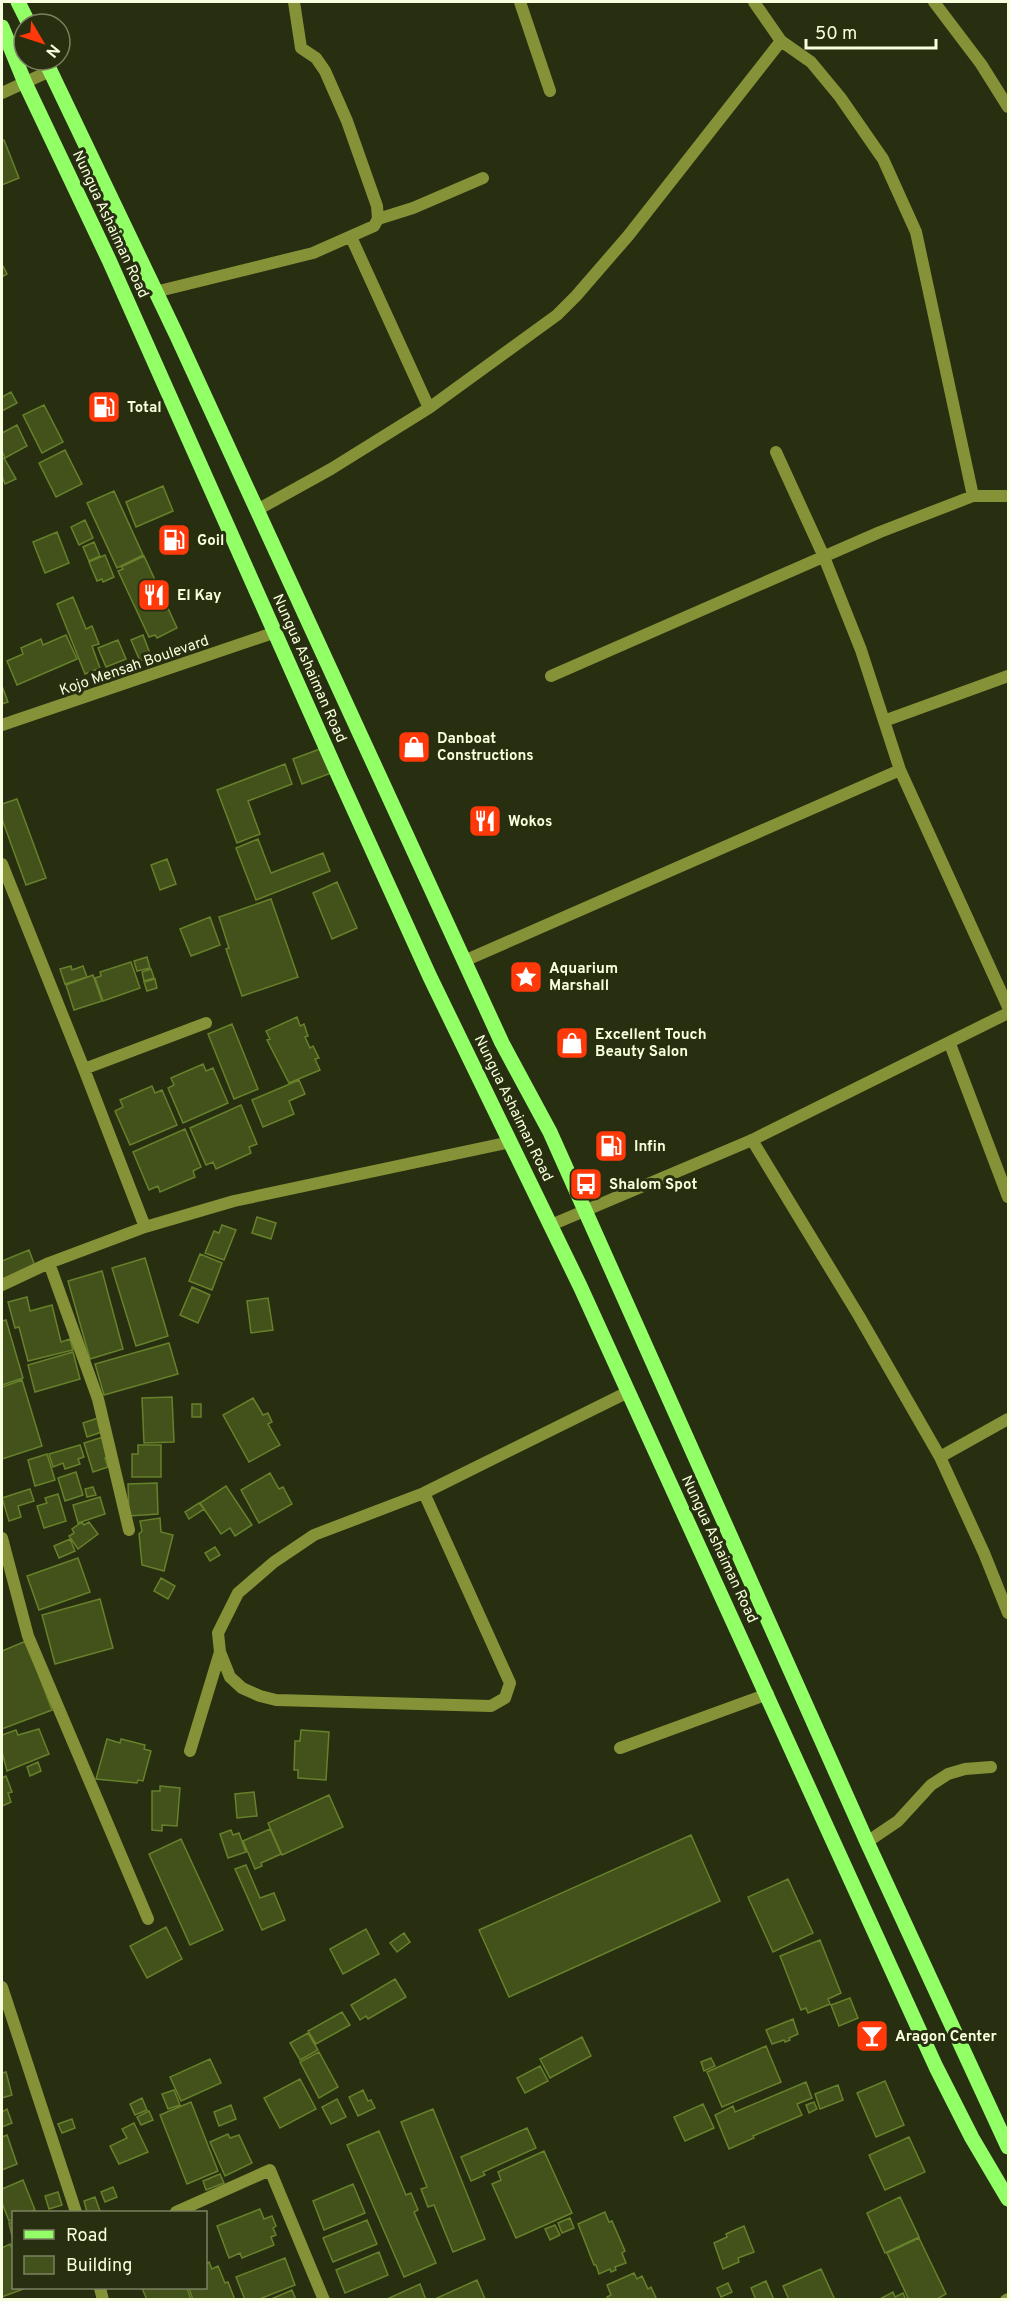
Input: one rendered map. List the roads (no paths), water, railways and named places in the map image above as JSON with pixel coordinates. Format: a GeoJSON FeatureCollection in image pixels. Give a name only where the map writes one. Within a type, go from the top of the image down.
{"type":"FeatureCollection","features":[{"type":"Feature","properties":{"kind":"main road","name":"Nungua Ashaiman Road"},"geometry":{"type":"LineString","coordinates":[[2,27],[25,83],[109,260],[201,470],[430,977],[551,1225],[768,1694],[936,2067],[1006,2190]]}},
{"type":"Feature","properties":{"kind":"main road","name":"Nungua Ashaiman Road"},"geometry":{"type":"LineString","coordinates":[[50,72],[257,510],[502,1043],[550,1132],[867,1842],[1008,2147]]}},
{"type":"Feature","properties":{"kind":"street"},"geometry":{"type":"LineString","coordinates":[[155,292],[313,253],[374,226],[378,219],[377,206],[332,87],[316,58],[301,48],[294,2]]}},
{"type":"Feature","properties":{"kind":"street"},"geometry":{"type":"LineString","coordinates":[[520,2],[550,91]]}},
{"type":"Feature","properties":{"kind":"street"},"geometry":{"type":"LineString","coordinates":[[754,2],[781,41],[811,62],[840,97],[883,159],[916,232],[973,496]]}},
{"type":"Feature","properties":{"kind":"street"},"geometry":{"type":"LineString","coordinates":[[934,2],[981,64],[1008,107]]}},
{"type":"Feature","properties":{"kind":"street"},"geometry":{"type":"LineString","coordinates":[[257,510],[331,469],[429,408],[557,315],[628,236],[781,41]]}},
{"type":"Feature","properties":{"kind":"street"},"geometry":{"type":"LineString","coordinates":[[2,93],[25,83],[39,72]]}},
{"type":"Feature","properties":{"kind":"street"},"geometry":{"type":"LineString","coordinates":[[378,219],[413,208],[483,178]]}},
{"type":"Feature","properties":{"kind":"street"},"geometry":{"type":"LineString","coordinates":[[351,237],[429,408]]}},
{"type":"Feature","properties":{"kind":"street"},"geometry":{"type":"LineString","coordinates":[[776,452],[824,557],[861,650],[900,770],[1008,1007]]}},
{"type":"Feature","properties":{"kind":"street"},"geometry":{"type":"LineString","coordinates":[[551,676],[880,532],[973,496],[1008,496]]}},
{"type":"Feature","properties":{"kind":"street","name":"Kojo Mensah Boulevard"},"geometry":{"type":"LineString","coordinates":[[2,725],[276,632]]}},
{"type":"Feature","properties":{"kind":"street"},"geometry":{"type":"LineString","coordinates":[[884,721],[1008,676]]}},
{"type":"Feature","properties":{"kind":"street"},"geometry":{"type":"LineString","coordinates":[[464,961],[900,770]]}},
{"type":"Feature","properties":{"kind":"street"},"geometry":{"type":"LineString","coordinates":[[2,864],[145,1227]]}},
{"type":"Feature","properties":{"kind":"street"},"geometry":{"type":"LineString","coordinates":[[551,1225],[752,1140],[1008,1014]]}},
{"type":"Feature","properties":{"kind":"street"},"geometry":{"type":"LineString","coordinates":[[84,1069],[206,1023]]}},
{"type":"Feature","properties":{"kind":"street"},"geometry":{"type":"LineString","coordinates":[[950,1044],[1008,1197]]}},
{"type":"Feature","properties":{"kind":"street"},"geometry":{"type":"LineString","coordinates":[[752,1140],[859,1316],[940,1457],[984,1553],[1008,1613]]}},
{"type":"Feature","properties":{"kind":"street"},"geometry":{"type":"LineString","coordinates":[[2,1285],[49,1263],[145,1227],[234,1200],[510,1142]]}},
{"type":"Feature","properties":{"kind":"street"},"geometry":{"type":"LineString","coordinates":[[49,1263],[98,1399],[129,1530]]}},
{"type":"Feature","properties":{"kind":"street"},"geometry":{"type":"LineString","coordinates":[[424,1493],[510,1683],[505,1698],[491,1706],[276,1700],[242,1688],[230,1677],[220,1652],[218,1633],[238,1593],[274,1562],[314,1535],[424,1493],[627,1392]]}},
{"type":"Feature","properties":{"kind":"street"},"geometry":{"type":"LineString","coordinates":[[940,1457],[1008,1419]]}},
{"type":"Feature","properties":{"kind":"street"},"geometry":{"type":"LineString","coordinates":[[2,1538],[28,1636],[148,1919]]}},
{"type":"Feature","properties":{"kind":"street"},"geometry":{"type":"LineString","coordinates":[[190,1751],[220,1652]]}},
{"type":"Feature","properties":{"kind":"street"},"geometry":{"type":"LineString","coordinates":[[620,1748],[768,1694]]}},
{"type":"Feature","properties":{"kind":"street"},"geometry":{"type":"LineString","coordinates":[[867,1842],[898,1821],[931,1785],[948,1774],[965,1769],[991,1767]]}},
{"type":"Feature","properties":{"kind":"street"},"geometry":{"type":"LineString","coordinates":[[2,1987],[76,2211]]}},
{"type":"Feature","properties":{"kind":"street"},"geometry":{"type":"LineString","coordinates":[[178,2211],[270,2170],[324,2300]]}},
{"type":"Feature","properties":{"kind":"place","name":"Total"},"geometry":{"type":"Point","coordinates":[104,407]}},
{"type":"Feature","properties":{"kind":"place","name":"Goil"},"geometry":{"type":"Point","coordinates":[174,540]}},
{"type":"Feature","properties":{"kind":"place","name":"El Kay"},"geometry":{"type":"Point","coordinates":[154,595]}},
{"type":"Feature","properties":{"kind":"place","name":"Danboat Constructions"},"geometry":{"type":"Point","coordinates":[414,747]}},
{"type":"Feature","properties":{"kind":"place","name":"Wokos"},"geometry":{"type":"Point","coordinates":[485,821]}},
{"type":"Feature","properties":{"kind":"place","name":"Aquarium Marshall"},"geometry":{"type":"Point","coordinates":[526,977]}},
{"type":"Feature","properties":{"kind":"place","name":"Excellent Touch Beauty Salon"},"geometry":{"type":"Point","coordinates":[572,1043]}},
{"type":"Feature","properties":{"kind":"place","name":"Infin"},"geometry":{"type":"Point","coordinates":[611,1146]}},
{"type":"Feature","properties":{"kind":"place","name":"Shalom Spot"},"geometry":{"type":"Point","coordinates":[586,1184]}},
{"type":"Feature","properties":{"kind":"place","name":"Aragon Center"},"geometry":{"type":"Point","coordinates":[872,2036]}}]}
